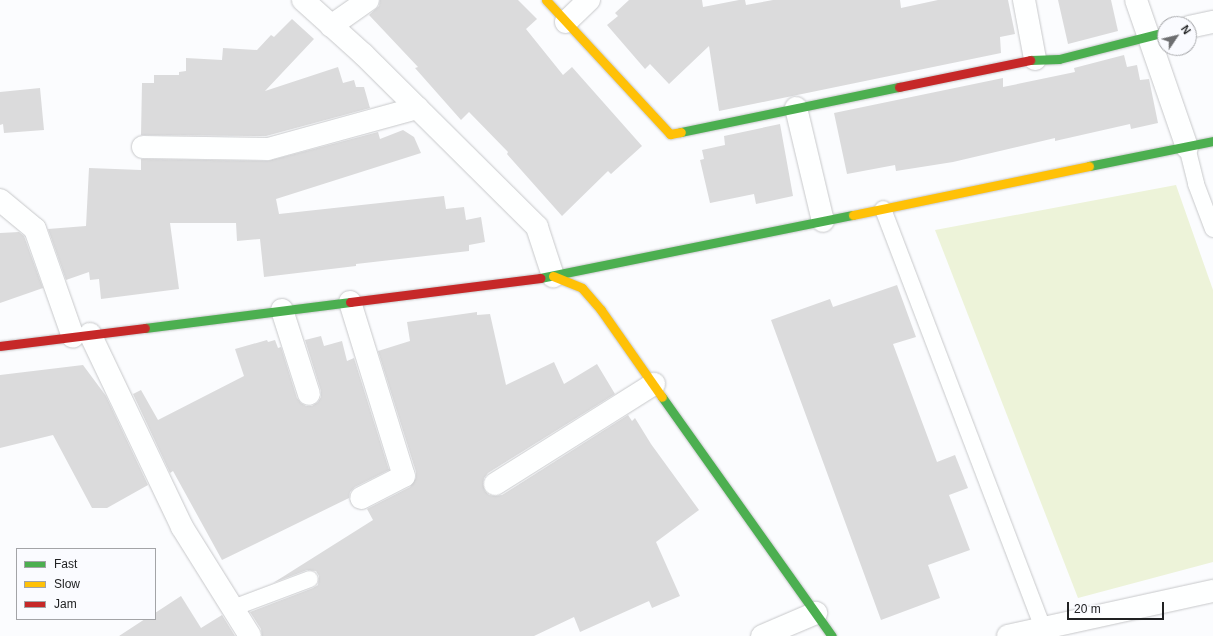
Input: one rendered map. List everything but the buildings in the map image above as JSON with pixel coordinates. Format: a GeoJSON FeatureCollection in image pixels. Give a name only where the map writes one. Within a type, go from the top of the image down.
{"type":"FeatureCollection","features":[{"type":"Feature","properties":{"kind":"street"},"geometry":{"type":"LineString","coordinates":[[303,0],[330,26],[363,54],[537,227],[552,276]]}},
{"type":"Feature","properties":{"kind":"street"},"geometry":{"type":"LineString","coordinates":[[330,26],[368,0]]}},
{"type":"Feature","properties":{"kind":"street"},"geometry":{"type":"LineString","coordinates":[[546,0],[670,134],[1035,59],[1059,59],[1157,34],[1136,0]]}},
{"type":"Feature","properties":{"kind":"street"},"geometry":{"type":"LineString","coordinates":[[566,22],[589,0]]}},
{"type":"Feature","properties":{"kind":"street"},"geometry":{"type":"LineString","coordinates":[[1024,0],[1035,59]]}},
{"type":"Feature","properties":{"kind":"street"},"geometry":{"type":"LineString","coordinates":[[1197,25],[1213,22]]}},
{"type":"Feature","properties":{"kind":"street"},"geometry":{"type":"LineString","coordinates":[[1163,56],[1187,147]]}},
{"type":"Feature","properties":{"kind":"street"},"geometry":{"type":"LineString","coordinates":[[142,147],[268,149],[417,108]]}},
{"type":"Feature","properties":{"kind":"street"},"geometry":{"type":"LineString","coordinates":[[796,108],[823,221]]}},
{"type":"Feature","properties":{"kind":"street"},"geometry":{"type":"LineString","coordinates":[[0,346],[552,276],[1213,141]]}},
{"type":"Feature","properties":{"kind":"street"},"geometry":{"type":"LineString","coordinates":[[0,200],[35,229],[81,335],[182,527],[250,636]]}},
{"type":"Feature","properties":{"kind":"street"},"geometry":{"type":"LineString","coordinates":[[552,276],[582,288],[601,310],[832,636]]}},
{"type":"Feature","properties":{"kind":"street"},"geometry":{"type":"LineString","coordinates":[[350,302],[404,476],[361,498]]}},
{"type":"Feature","properties":{"kind":"street"},"geometry":{"type":"LineString","coordinates":[[282,310],[309,394]]}},
{"type":"Feature","properties":{"kind":"street"},"geometry":{"type":"LineString","coordinates":[[494,484],[654,384]]}},
{"type":"Feature","properties":{"kind":"street"},"geometry":{"type":"LineString","coordinates":[[1008,636],[1213,591]]}},
{"type":"Feature","properties":{"kind":"street"},"geometry":{"type":"LineString","coordinates":[[762,636],[816,613]]}},
{"type":"Feature","properties":{"kind":"lane"},"geometry":{"type":"LineString","coordinates":[[1187,147],[1196,184],[1213,229]]}},
{"type":"Feature","properties":{"kind":"lane"},"geometry":{"type":"LineString","coordinates":[[883,209],[1043,628]]}},
{"type":"Feature","properties":{"kind":"lane"},"geometry":{"type":"LineString","coordinates":[[233,608],[310,579]]}},
{"type":"Feature","properties":{"kind":"green space"},"geometry":{"type":"Polygon","coordinates":[[[1176,185],[1213,290],[1213,562],[1078,598],[935,230],[1176,185]]]}},
{"type":"Feature","properties":{"kind":"traffic: fast"},"geometry":{"type":"LineString","coordinates":[[1030,60],[1059,59],[1157,34]]}},
{"type":"Feature","properties":{"kind":"traffic: fast"},"geometry":{"type":"LineString","coordinates":[[681,132],[899,87]]}},
{"type":"Feature","properties":{"kind":"traffic: fast"},"geometry":{"type":"LineString","coordinates":[[1089,166],[1213,141]]}},
{"type":"Feature","properties":{"kind":"traffic: fast"},"geometry":{"type":"LineString","coordinates":[[540,278],[853,215]]}},
{"type":"Feature","properties":{"kind":"traffic: fast"},"geometry":{"type":"LineString","coordinates":[[145,328],[350,302]]}},
{"type":"Feature","properties":{"kind":"traffic: fast"},"geometry":{"type":"LineString","coordinates":[[662,397],[832,636]]}},
{"type":"Feature","properties":{"kind":"traffic: slow"},"geometry":{"type":"LineString","coordinates":[[546,0],[670,134],[681,132]]}},
{"type":"Feature","properties":{"kind":"traffic: slow"},"geometry":{"type":"LineString","coordinates":[[853,215],[1089,166]]}},
{"type":"Feature","properties":{"kind":"traffic: slow"},"geometry":{"type":"LineString","coordinates":[[553,276],[582,288],[601,310],[662,397]]}},
{"type":"Feature","properties":{"kind":"traffic: jam"},"geometry":{"type":"LineString","coordinates":[[899,87],[1030,60]]}},
{"type":"Feature","properties":{"kind":"traffic: jam"},"geometry":{"type":"LineString","coordinates":[[350,302],[540,278]]}},
{"type":"Feature","properties":{"kind":"traffic: jam"},"geometry":{"type":"LineString","coordinates":[[0,346],[145,328]]}}]}
